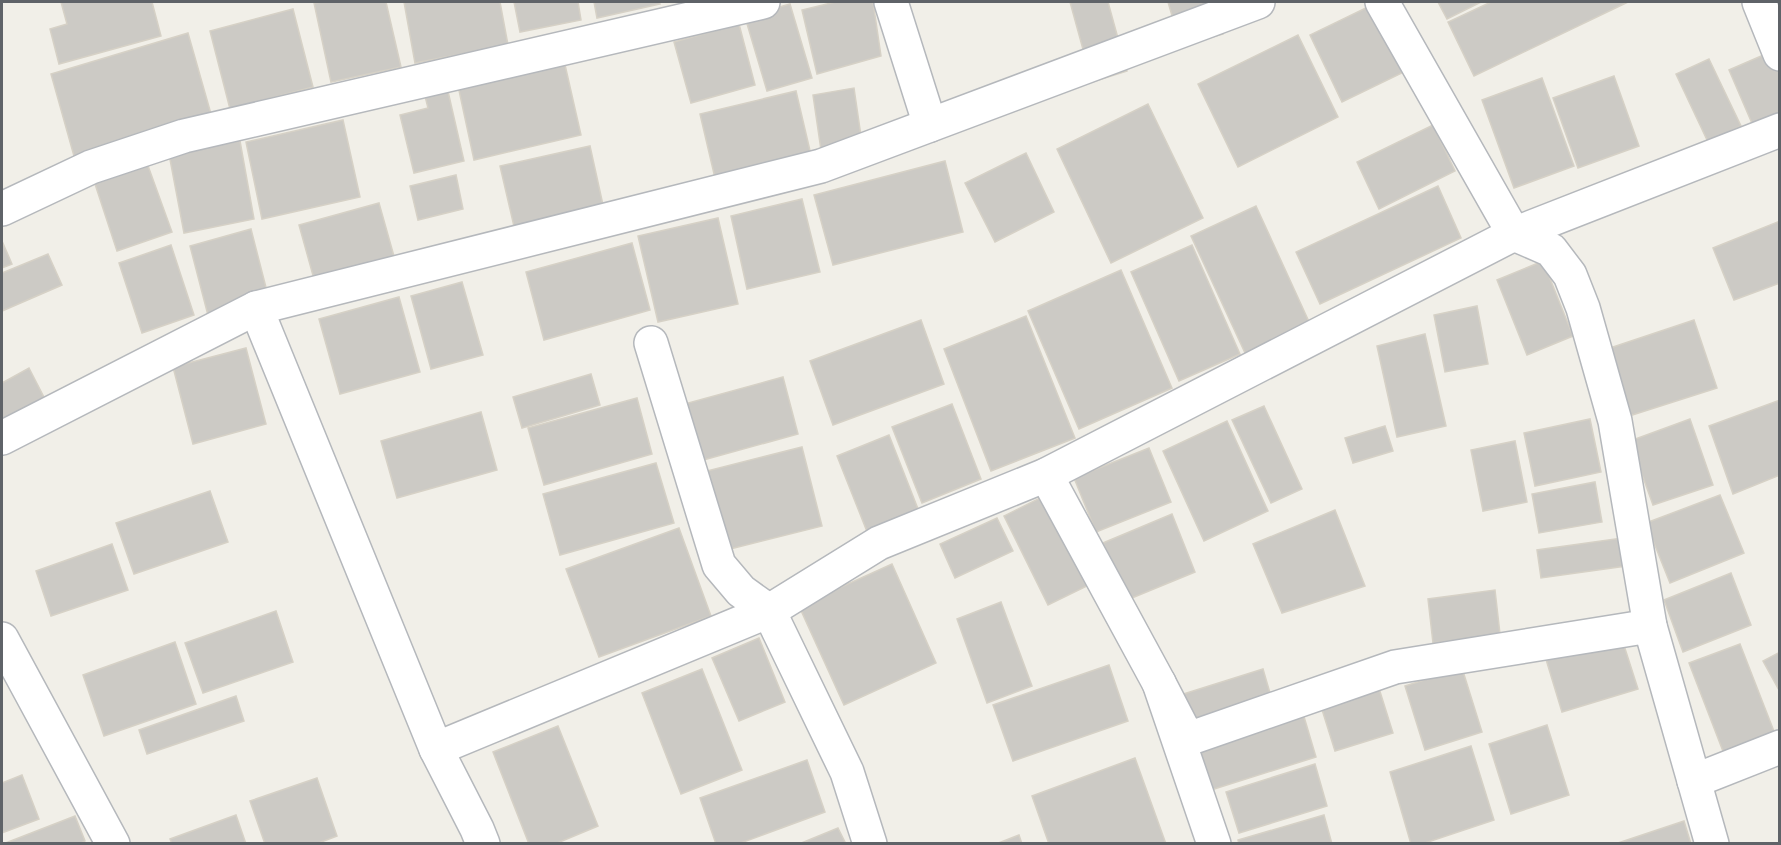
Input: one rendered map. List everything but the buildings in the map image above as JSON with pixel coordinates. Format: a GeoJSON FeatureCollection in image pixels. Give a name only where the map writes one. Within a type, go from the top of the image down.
{"type":"FeatureCollection","features":[{"type":"Feature","properties":{"kind":"street"},"geometry":{"type":"LineString","coordinates":[[2,209],[91,167],[184,136],[763,2]]}},
{"type":"Feature","properties":{"kind":"street"},"geometry":{"type":"LineString","coordinates":[[891,2],[930,125]]}},
{"type":"Feature","properties":{"kind":"street"},"geometry":{"type":"LineString","coordinates":[[2,438],[256,308],[821,166],[1258,2]]}},
{"type":"Feature","properties":{"kind":"street"},"geometry":{"type":"LineString","coordinates":[[1382,2],[1514,234],[1551,250],[1570,275],[1583,308],[1615,421],[1650,626],[1712,843]]}},
{"type":"Feature","properties":{"kind":"street"},"geometry":{"type":"LineString","coordinates":[[1759,2],[1779,54]]}},
{"type":"Feature","properties":{"kind":"street"},"geometry":{"type":"LineString","coordinates":[[436,749],[769,611],[879,543],[1046,475],[1514,234],[1779,130]]}},
{"type":"Feature","properties":{"kind":"street"},"geometry":{"type":"LineString","coordinates":[[256,308],[436,749],[483,843]]}},
{"type":"Feature","properties":{"kind":"street"},"geometry":{"type":"LineString","coordinates":[[651,343],[719,565],[741,591],[769,611],[847,772],[870,843]]}},
{"type":"Feature","properties":{"kind":"street"},"geometry":{"type":"LineString","coordinates":[[1046,475],[1188,739],[1395,668],[1650,626]]}},
{"type":"Feature","properties":{"kind":"street"},"geometry":{"type":"LineString","coordinates":[[2,639],[113,843]]}},
{"type":"Feature","properties":{"kind":"street"},"geometry":{"type":"LineString","coordinates":[[1159,684],[1214,843]]}},
{"type":"Feature","properties":{"kind":"street"},"geometry":{"type":"LineString","coordinates":[[1694,781],[1779,747]]}}]}
